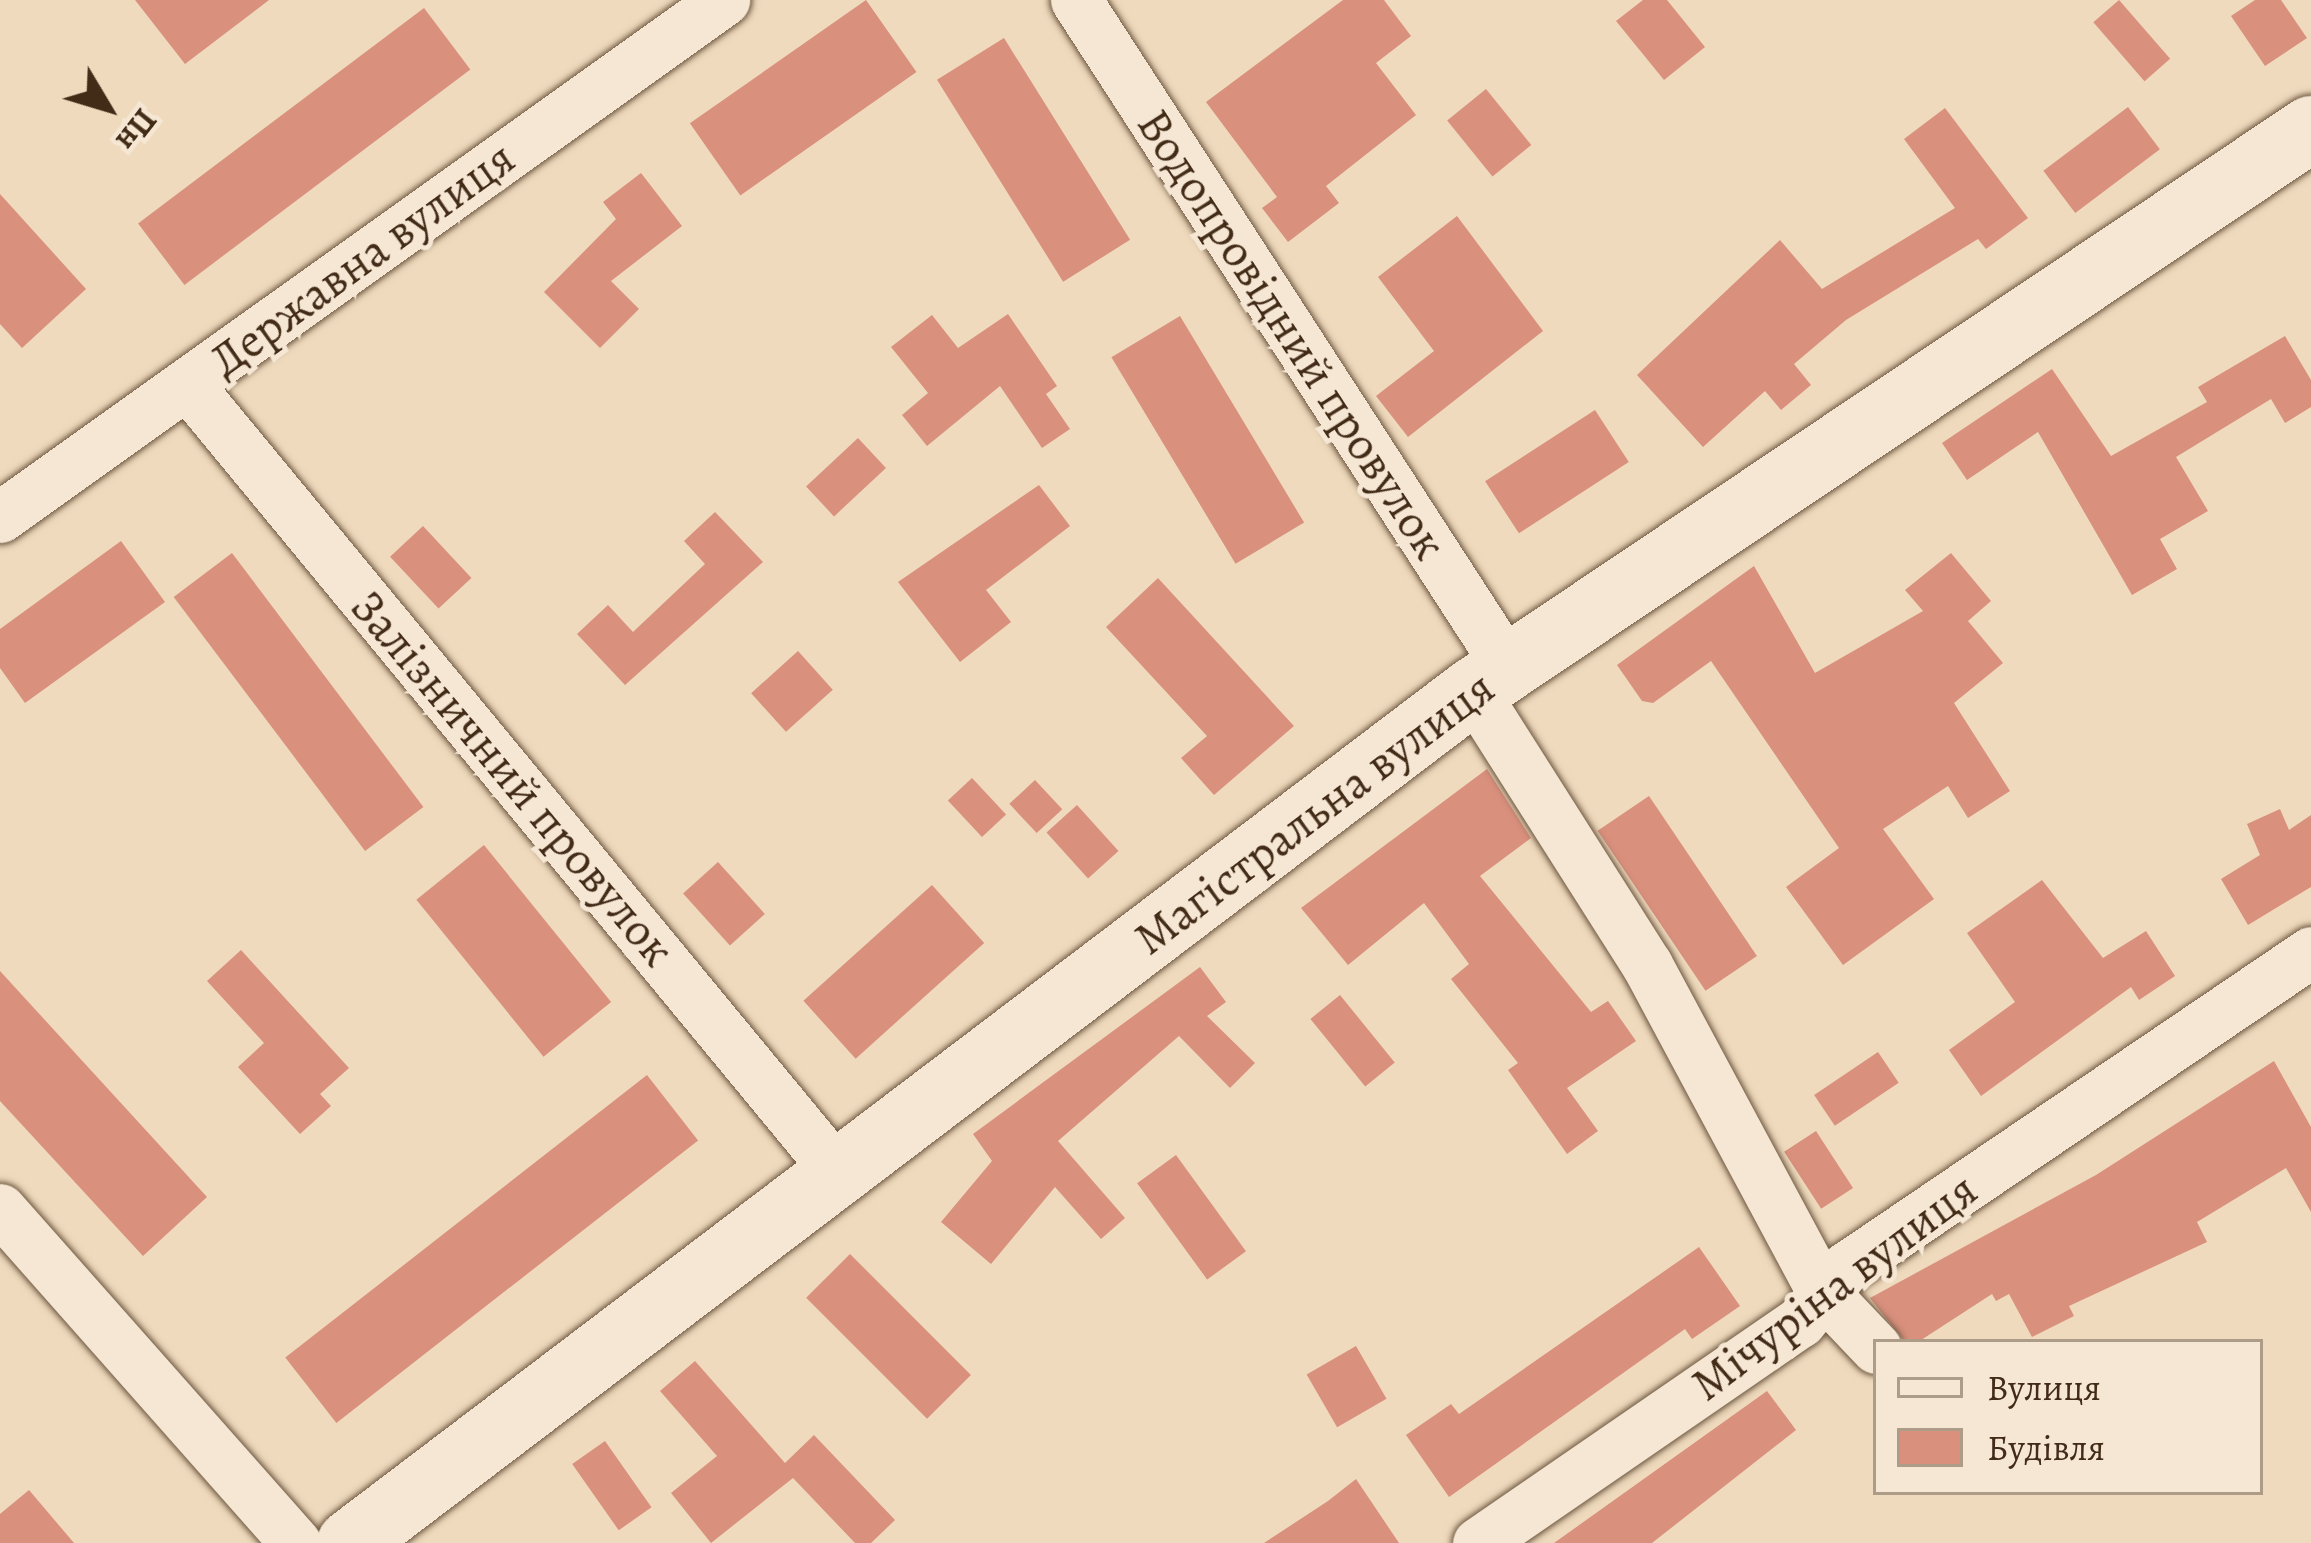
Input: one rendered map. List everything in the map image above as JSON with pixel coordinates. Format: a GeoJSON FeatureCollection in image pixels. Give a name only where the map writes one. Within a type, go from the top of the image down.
{"type":"FeatureCollection","features":[{"type":"Feature","properties":{"kind":"main road","name":"Магістральна вулиця"},"geometry":{"type":"LineString","coordinates":[[350,1543],[1490,679],[2311,129]]}},
{"type":"Feature","properties":{"kind":"street","name":"Державна вулиця"},"geometry":{"type":"LineString","coordinates":[[0,518],[724,0]]}},
{"type":"Feature","properties":{"kind":"street","name":"Водопровідний провулок"},"geometry":{"type":"LineString","coordinates":[[1076,0],[1490,679],[1821,1290],[1873,1345]]}},
{"type":"Feature","properties":{"kind":"street","name":"Залізничний провулок"},"geometry":{"type":"LineString","coordinates":[[187,384],[838,1173]]}},
{"type":"Feature","properties":{"kind":"street","name":"Мічуріна вулиця"},"geometry":{"type":"LineString","coordinates":[[1478,1543],[1800,1322],[1821,1290],[2311,952]]}},
{"type":"Feature","properties":{"kind":"street"},"geometry":{"type":"LineString","coordinates":[[0,1209],[295,1543]]}},
{"type":"Feature","properties":{"kind":"building"},"geometry":{"type":"Polygon","coordinates":[[[135,0],[269,0],[185,64],[135,0]]]}},
{"type":"Feature","properties":{"kind":"building"},"geometry":{"type":"Polygon","coordinates":[[[866,0],[916,72],[740,195],[690,123],[866,0]]]}},
{"type":"Feature","properties":{"kind":"building"},"geometry":{"type":"Polygon","coordinates":[[[1343,0],[1384,0],[1411,36],[1376,63],[1416,115],[1326,186],[1339,203],[1288,242],[1262,208],[1277,197],[1206,102],[1343,0]]]}},
{"type":"Feature","properties":{"kind":"building"},"geometry":{"type":"Polygon","coordinates":[[[1643,0],[1667,0],[1705,47],[1664,80],[1616,21],[1643,0]]]}},
{"type":"Feature","properties":{"kind":"building"},"geometry":{"type":"Polygon","coordinates":[[[2119,0],[2170,59],[2145,81],[2093,22],[2119,0]]]}},
{"type":"Feature","properties":{"kind":"building"},"geometry":{"type":"Polygon","coordinates":[[[2255,0],[2281,0],[2307,38],[2265,66],[2231,16],[2255,0]]]}},
{"type":"Feature","properties":{"kind":"building"},"geometry":{"type":"Polygon","coordinates":[[[424,8],[470,69],[184,285],[138,223],[424,8]]]}},
{"type":"Feature","properties":{"kind":"building"},"geometry":{"type":"Polygon","coordinates":[[[1004,38],[1130,240],[1063,282],[937,80],[1004,38]]]}},
{"type":"Feature","properties":{"kind":"building"},"geometry":{"type":"Polygon","coordinates":[[[1486,89],[1531,145],[1492,176],[1447,120],[1486,89]]]}},
{"type":"Feature","properties":{"kind":"building"},"geometry":{"type":"Polygon","coordinates":[[[2128,107],[2160,149],[2075,213],[2043,171],[2128,107]]]}},
{"type":"Feature","properties":{"kind":"building"},"geometry":{"type":"Polygon","coordinates":[[[1945,108],[2028,218],[1986,249],[1978,239],[1846,320],[1794,364],[1811,385],[1781,410],[1765,391],[1703,447],[1637,375],[1780,240],[1822,289],[1955,208],[1904,139],[1945,108]]]}},
{"type":"Feature","properties":{"kind":"building"},"geometry":{"type":"Polygon","coordinates":[[[641,173],[682,226],[611,281],[639,309],[600,348],[544,292],[616,219],[603,202],[641,173]]]}},
{"type":"Feature","properties":{"kind":"building"},"geometry":{"type":"Polygon","coordinates":[[[0,194],[86,289],[22,348],[0,324],[0,194]]]}},
{"type":"Feature","properties":{"kind":"building"},"geometry":{"type":"Polygon","coordinates":[[[1457,216],[1543,331],[1408,437],[1376,396],[1434,351],[1378,277],[1457,216]]]}},
{"type":"Feature","properties":{"kind":"building"},"geometry":{"type":"Polygon","coordinates":[[[1008,314],[1057,386],[1046,394],[1070,429],[1042,448],[1000,386],[927,446],[902,415],[928,393],[891,347],[932,315],[958,348],[1008,314]]]}},
{"type":"Feature","properties":{"kind":"building"},"geometry":{"type":"Polygon","coordinates":[[[1180,316],[1304,523],[1236,564],[1111,357],[1180,316]]]}},
{"type":"Feature","properties":{"kind":"building"},"geometry":{"type":"Polygon","coordinates":[[[2285,336],[2311,380],[2311,407],[2285,423],[2271,399],[2176,457],[2208,511],[2160,539],[2177,569],[2132,595],[2038,432],[1967,480],[1942,443],[2052,369],[2111,456],[2207,402],[2198,387],[2285,336]]]}},
{"type":"Feature","properties":{"kind":"building"},"geometry":{"type":"Polygon","coordinates":[[[1595,410],[1629,462],[1519,533],[1485,481],[1595,410]]]}},
{"type":"Feature","properties":{"kind":"building"},"geometry":{"type":"Polygon","coordinates":[[[858,438],[886,468],[834,516],[806,486],[858,438]]]}},
{"type":"Feature","properties":{"kind":"building"},"geometry":{"type":"Polygon","coordinates":[[[1039,485],[1070,526],[986,590],[1011,622],[960,662],[898,582],[1039,485]]]}},
{"type":"Feature","properties":{"kind":"building"},"geometry":{"type":"Polygon","coordinates":[[[715,512],[763,562],[625,685],[577,634],[608,605],[633,632],[705,564],[684,541],[715,512]]]}},
{"type":"Feature","properties":{"kind":"building"},"geometry":{"type":"Polygon","coordinates":[[[423,526],[471,578],[439,609],[390,557],[423,526]]]}},
{"type":"Feature","properties":{"kind":"building"},"geometry":{"type":"Polygon","coordinates":[[[121,541],[165,602],[25,703],[0,668],[0,629],[121,541]]]}},
{"type":"Feature","properties":{"kind":"building"},"geometry":{"type":"Polygon","coordinates":[[[232,553],[423,807],[365,851],[174,597],[232,553]]]}},
{"type":"Feature","properties":{"kind":"building"},"geometry":{"type":"Polygon","coordinates":[[[1951,553],[1991,601],[1968,621],[2003,663],[1954,703],[2010,791],[1968,818],[1948,786],[1883,829],[1934,899],[1843,965],[1786,887],[1839,848],[1711,661],[1653,703],[1642,701],[1617,665],[1754,566],[1815,673],[1923,611],[1905,590],[1951,553]]]}},
{"type":"Feature","properties":{"kind":"building"},"geometry":{"type":"Polygon","coordinates":[[[1158,578],[1294,726],[1214,795],[1181,758],[1207,736],[1106,627],[1158,578]]]}},
{"type":"Feature","properties":{"kind":"building"},"geometry":{"type":"Polygon","coordinates":[[[798,651],[833,690],[786,732],[751,693],[798,651]]]}},
{"type":"Feature","properties":{"kind":"building"},"geometry":{"type":"Polygon","coordinates":[[[1487,769],[1531,838],[1480,876],[1591,1012],[1608,1001],[1636,1041],[1567,1088],[1598,1131],[1567,1154],[1508,1070],[1518,1063],[1451,979],[1469,964],[1424,903],[1348,965],[1301,908],[1487,769]]]}},
{"type":"Feature","properties":{"kind":"building"},"geometry":{"type":"Polygon","coordinates":[[[972,778],[1006,815],[982,837],[948,801],[972,778]]]}},
{"type":"Feature","properties":{"kind":"building"},"geometry":{"type":"Polygon","coordinates":[[[1035,780],[1062,809],[1037,833],[1009,804],[1035,780]]]}},
{"type":"Feature","properties":{"kind":"building"},"geometry":{"type":"Polygon","coordinates":[[[1649,796],[1757,956],[1706,991],[1598,831],[1649,796]]]}},
{"type":"Feature","properties":{"kind":"building"},"geometry":{"type":"Polygon","coordinates":[[[1077,805],[1118,851],[1088,879],[1047,832],[1077,805]]]}},
{"type":"Feature","properties":{"kind":"building"},"geometry":{"type":"Polygon","coordinates":[[[2280,809],[2289,830],[2311,815],[2311,887],[2248,925],[2221,879],[2260,855],[2247,824],[2280,809]]]}},
{"type":"Feature","properties":{"kind":"building"},"geometry":{"type":"Polygon","coordinates":[[[484,845],[611,1002],[544,1057],[416,900],[484,845]]]}},
{"type":"Feature","properties":{"kind":"building"},"geometry":{"type":"Polygon","coordinates":[[[718,862],[765,914],[730,945],[683,893],[718,862]]]}},
{"type":"Feature","properties":{"kind":"building"},"geometry":{"type":"Polygon","coordinates":[[[2042,880],[2103,958],[2146,931],[2175,976],[2139,1000],[2131,987],[1981,1096],[1949,1050],[2015,1002],[1967,933],[2042,880]]]}},
{"type":"Feature","properties":{"kind":"building"},"geometry":{"type":"Polygon","coordinates":[[[932,885],[984,943],[856,1059],[803,1001],[932,885]]]}},
{"type":"Feature","properties":{"kind":"building"},"geometry":{"type":"Polygon","coordinates":[[[241,950],[349,1068],[320,1094],[331,1106],[300,1134],[238,1067],[264,1043],[207,981],[241,950]]]}},
{"type":"Feature","properties":{"kind":"building"},"geometry":{"type":"Polygon","coordinates":[[[1200,967],[1226,1002],[1207,1016],[1255,1063],[1230,1088],[1179,1036],[1058,1141],[1125,1218],[1101,1239],[1055,1187],[991,1264],[941,1222],[992,1161],[973,1134],[1200,967]]]}},
{"type":"Feature","properties":{"kind":"building"},"geometry":{"type":"Polygon","coordinates":[[[0,971],[207,1197],[143,1256],[0,1101],[0,971]]]}},
{"type":"Feature","properties":{"kind":"building"},"geometry":{"type":"Polygon","coordinates":[[[1340,995],[1395,1063],[1365,1087],[1310,1019],[1340,995]]]}},
{"type":"Feature","properties":{"kind":"building"},"geometry":{"type":"Polygon","coordinates":[[[1878,1052],[1899,1083],[1835,1126],[1814,1095],[1878,1052]]]}},
{"type":"Feature","properties":{"kind":"building"},"geometry":{"type":"Polygon","coordinates":[[[2274,1061],[2311,1127],[2311,1212],[2286,1168],[2197,1222],[2207,1242],[2069,1306],[2074,1316],[2032,1337],[2009,1294],[1996,1301],[1992,1294],[1923,1339],[1903,1339],[1870,1298],[2096,1175],[2274,1061]]]}},
{"type":"Feature","properties":{"kind":"building"},"geometry":{"type":"Polygon","coordinates":[[[647,1075],[698,1140],[336,1423],[285,1358],[647,1075]]]}},
{"type":"Feature","properties":{"kind":"building"},"geometry":{"type":"Polygon","coordinates":[[[1816,1131],[1853,1188],[1821,1209],[1784,1152],[1816,1131]]]}},
{"type":"Feature","properties":{"kind":"building"},"geometry":{"type":"Polygon","coordinates":[[[1176,1155],[1246,1251],[1207,1279],[1137,1183],[1176,1155]]]}},
{"type":"Feature","properties":{"kind":"building"},"geometry":{"type":"Polygon","coordinates":[[[1699,1247],[1740,1306],[1692,1339],[1685,1329],[1449,1497],[1406,1435],[1451,1404],[1459,1414],[1699,1247]]]}},
{"type":"Feature","properties":{"kind":"building"},"geometry":{"type":"Polygon","coordinates":[[[850,1254],[971,1375],[927,1419],[806,1298],[850,1254]]]}},
{"type":"Feature","properties":{"kind":"building"},"geometry":{"type":"Polygon","coordinates":[[[1356,1346],[1386,1399],[1337,1427],[1307,1374],[1356,1346]]]}},
{"type":"Feature","properties":{"kind":"building"},"geometry":{"type":"Polygon","coordinates":[[[695,1361],[785,1463],[814,1435],[895,1520],[871,1543],[855,1543],[793,1478],[711,1543],[671,1493],[717,1456],[660,1391],[695,1361]]]}},
{"type":"Feature","properties":{"kind":"building"},"geometry":{"type":"Polygon","coordinates":[[[1767,1391],[1796,1430],[1652,1543],[1554,1543],[1767,1391]]]}},
{"type":"Feature","properties":{"kind":"building"},"geometry":{"type":"Polygon","coordinates":[[[605,1441],[651,1507],[619,1530],[572,1464],[605,1441]]]}},
{"type":"Feature","properties":{"kind":"building"},"geometry":{"type":"Polygon","coordinates":[[[1356,1479],[1399,1543],[1264,1543],[1328,1501],[1356,1479]]]}},
{"type":"Feature","properties":{"kind":"building"},"geometry":{"type":"Polygon","coordinates":[[[29,1490],[74,1543],[0,1543],[0,1514],[29,1490]]]}}]}
